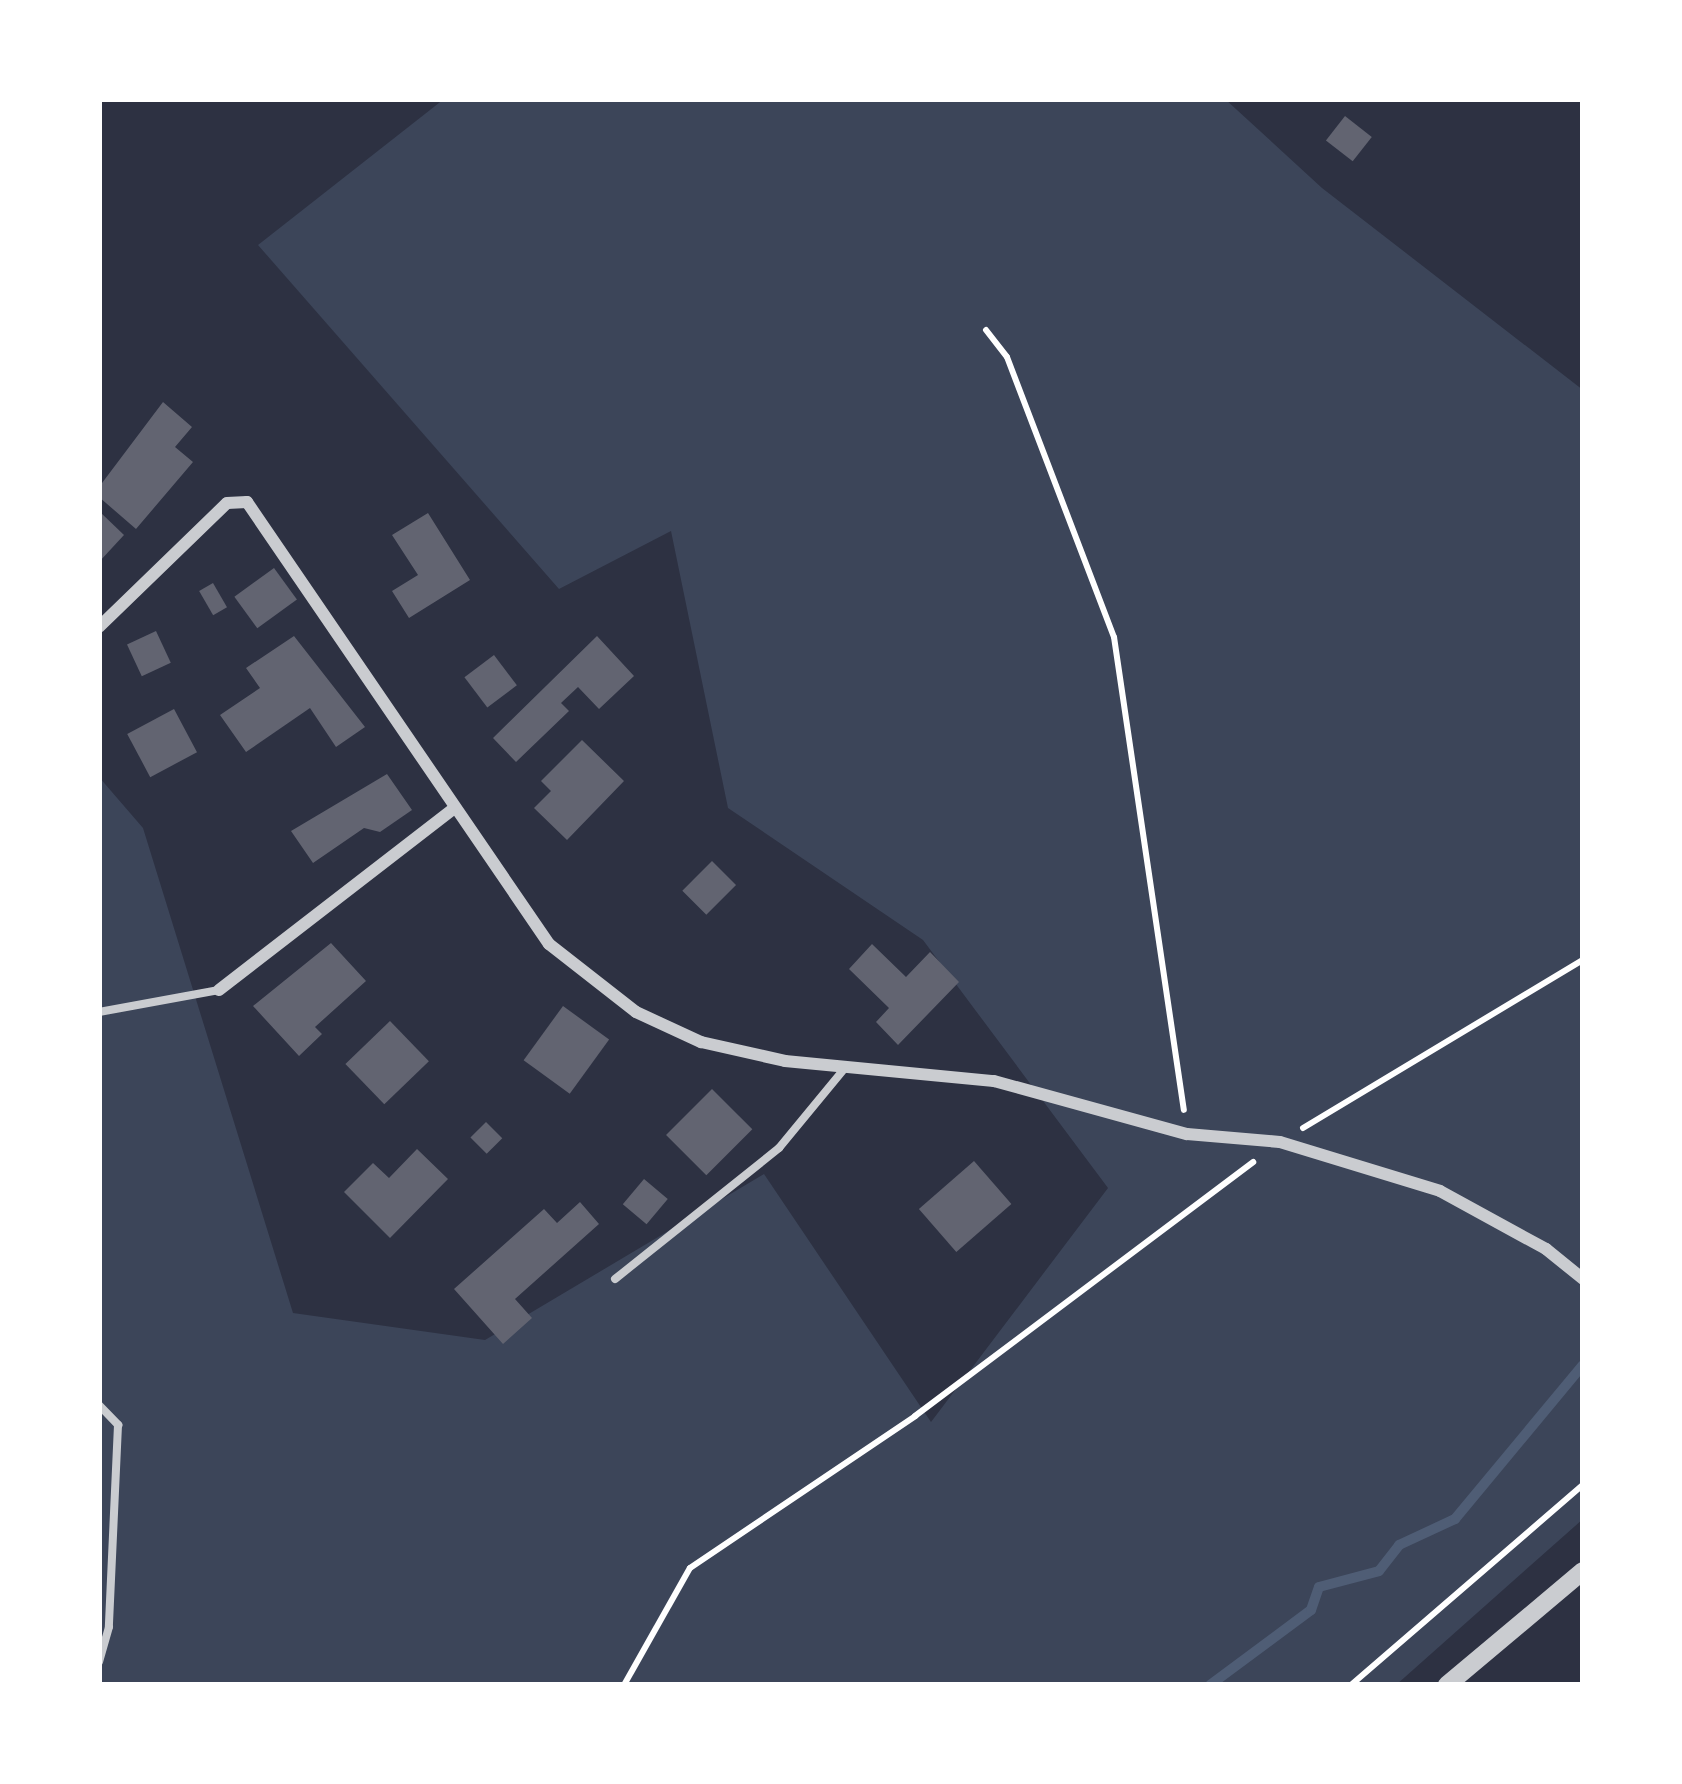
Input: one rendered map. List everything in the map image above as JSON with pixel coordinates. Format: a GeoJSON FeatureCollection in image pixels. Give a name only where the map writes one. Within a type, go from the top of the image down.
{"type":"FeatureCollection","features":[{"type":"Feature","properties":{"kind":"street"},"geometry":{"type":"LineString","coordinates":[[99,627],[226,502],[248,502],[549,944],[636,1012],[701,1042],[846,1067],[994,1082],[1187,1134],[1280,1142],[1440,1191],[1546,1249],[1583,1280]]}},
{"type":"Feature","properties":{"kind":"street"},"geometry":{"type":"LineString","coordinates":[[219,989],[453,809]]}},
{"type":"Feature","properties":{"kind":"street"},"geometry":{"type":"LineString","coordinates":[[1447,1685],[1583,1571]]}},
{"type":"Feature","properties":{"kind":"lane"},"geometry":{"type":"LineString","coordinates":[[99,1012],[219,989]]}},
{"type":"Feature","properties":{"kind":"lane"},"geometry":{"type":"LineString","coordinates":[[615,1279],[779,1148],[846,1067]]}},
{"type":"Feature","properties":{"kind":"lane"},"geometry":{"type":"LineString","coordinates":[[99,1405],[118,1425],[109,1627],[99,1662]]}},
{"type":"Feature","properties":{"kind":"path"},"geometry":{"type":"LineString","coordinates":[[986,330],[1014,372],[1114,637],[1187,1134]]}},
{"type":"Feature","properties":{"kind":"path"},"geometry":{"type":"LineString","coordinates":[[624,1685],[691,1568],[915,1416],[1280,1142],[1583,960]]}},
{"type":"Feature","properties":{"kind":"path"},"geometry":{"type":"LineString","coordinates":[[1351,1685],[1583,1485]]}},
{"type":"Feature","properties":{"kind":"shaded area"},"geometry":{"type":"Polygon","coordinates":[[[444,99],[1225,99],[1322,188],[1583,390],[1583,1519],[1396,1685],[99,1685],[99,777],[143,828],[293,1313],[485,1340],[764,1174],[931,1422],[1108,1188],[923,940],[728,808],[671,531],[559,589],[258,245],[444,99]]]}},
{"type":"Feature","properties":{"kind":"building"},"geometry":{"type":"Polygon","coordinates":[[[1345,116],[1372,137],[1353,161],[1326,140],[1345,116]]]}},
{"type":"Feature","properties":{"kind":"building"},"geometry":{"type":"Polygon","coordinates":[[[163,402],[192,427],[175,447],[193,462],[136,529],[99,497],[99,487],[163,402]]]}},
{"type":"Feature","properties":{"kind":"building"},"geometry":{"type":"Polygon","coordinates":[[[99,511],[124,535],[99,562],[99,511]]]}},
{"type":"Feature","properties":{"kind":"building"},"geometry":{"type":"Polygon","coordinates":[[[428,513],[470,580],[409,618],[392,591],[418,575],[392,535],[428,513]]]}},
{"type":"Feature","properties":{"kind":"building"},"geometry":{"type":"Polygon","coordinates":[[[274,568],[297,600],[257,628],[234,597],[274,568]]]}},
{"type":"Feature","properties":{"kind":"building"},"geometry":{"type":"Polygon","coordinates":[[[213,583],[227,607],[213,615],[199,591],[213,583]]]}},
{"type":"Feature","properties":{"kind":"building"},"geometry":{"type":"Polygon","coordinates":[[[156,631],[171,663],[142,676],[127,645],[156,631]]]}},
{"type":"Feature","properties":{"kind":"building"},"geometry":{"type":"Polygon","coordinates":[[[294,636],[365,727],[336,747],[310,708],[246,752],[220,715],[260,688],[246,668],[294,636]]]}},
{"type":"Feature","properties":{"kind":"building"},"geometry":{"type":"Polygon","coordinates":[[[597,636],[634,676],[599,709],[578,687],[561,703],[569,711],[516,762],[493,738],[597,636]]]}},
{"type":"Feature","properties":{"kind":"building"},"geometry":{"type":"Polygon","coordinates":[[[494,655],[517,685],[487,708],[464,677],[494,655]]]}},
{"type":"Feature","properties":{"kind":"building"},"geometry":{"type":"Polygon","coordinates":[[[174,709],[197,752],[150,777],[127,734],[174,709]]]}},
{"type":"Feature","properties":{"kind":"building"},"geometry":{"type":"Polygon","coordinates":[[[582,740],[624,781],[567,840],[534,808],[551,791],[541,781],[582,740]]]}},
{"type":"Feature","properties":{"kind":"building"},"geometry":{"type":"Polygon","coordinates":[[[387,774],[412,810],[380,832],[364,828],[313,863],[291,831],[387,774]]]}},
{"type":"Feature","properties":{"kind":"building"},"geometry":{"type":"Polygon","coordinates":[[[712,861],[736,885],[706,915],[682,891],[712,861]]]}},
{"type":"Feature","properties":{"kind":"building"},"geometry":{"type":"Polygon","coordinates":[[[331,943],[366,981],[315,1027],[322,1034],[299,1056],[253,1006],[331,943]]]}},
{"type":"Feature","properties":{"kind":"building"},"geometry":{"type":"Polygon","coordinates":[[[872,944],[906,977],[930,952],[959,982],[898,1045],[876,1022],[889,1008],[849,969],[872,944]]]}},
{"type":"Feature","properties":{"kind":"building"},"geometry":{"type":"Polygon","coordinates":[[[563,1006],[609,1040],[570,1094],[524,1060],[563,1006]]]}},
{"type":"Feature","properties":{"kind":"building"},"geometry":{"type":"Polygon","coordinates":[[[390,1021],[429,1061],[384,1104],[345,1064],[390,1021]]]}},
{"type":"Feature","properties":{"kind":"building"},"geometry":{"type":"Polygon","coordinates":[[[712,1089],[752,1129],[706,1175],[666,1135],[712,1089]]]}},
{"type":"Feature","properties":{"kind":"building"},"geometry":{"type":"Polygon","coordinates":[[[486,1122],[502,1138],[487,1154],[470,1138],[486,1122]]]}},
{"type":"Feature","properties":{"kind":"building"},"geometry":{"type":"Polygon","coordinates":[[[417,1149],[448,1179],[390,1238],[344,1192],[373,1163],[389,1178],[417,1149]]]}},
{"type":"Feature","properties":{"kind":"building"},"geometry":{"type":"Polygon","coordinates":[[[974,1161],[1011,1204],[956,1252],[919,1209],[974,1161]]]}},
{"type":"Feature","properties":{"kind":"building"},"geometry":{"type":"Polygon","coordinates":[[[644,1179],[668,1199],[647,1224],[623,1204],[644,1179]]]}},
{"type":"Feature","properties":{"kind":"building"},"geometry":{"type":"Polygon","coordinates":[[[580,1202],[599,1224],[515,1299],[532,1318],[503,1344],[454,1289],[544,1209],[557,1223],[580,1202]]]}},
{"type":"Feature","properties":{"kind":"waterway"},"geometry":{"type":"LineString","coordinates":[[1210,1685],[1311,1610],[1319,1587],[1379,1571],[1399,1545],[1455,1519],[1583,1365]]}}]}
